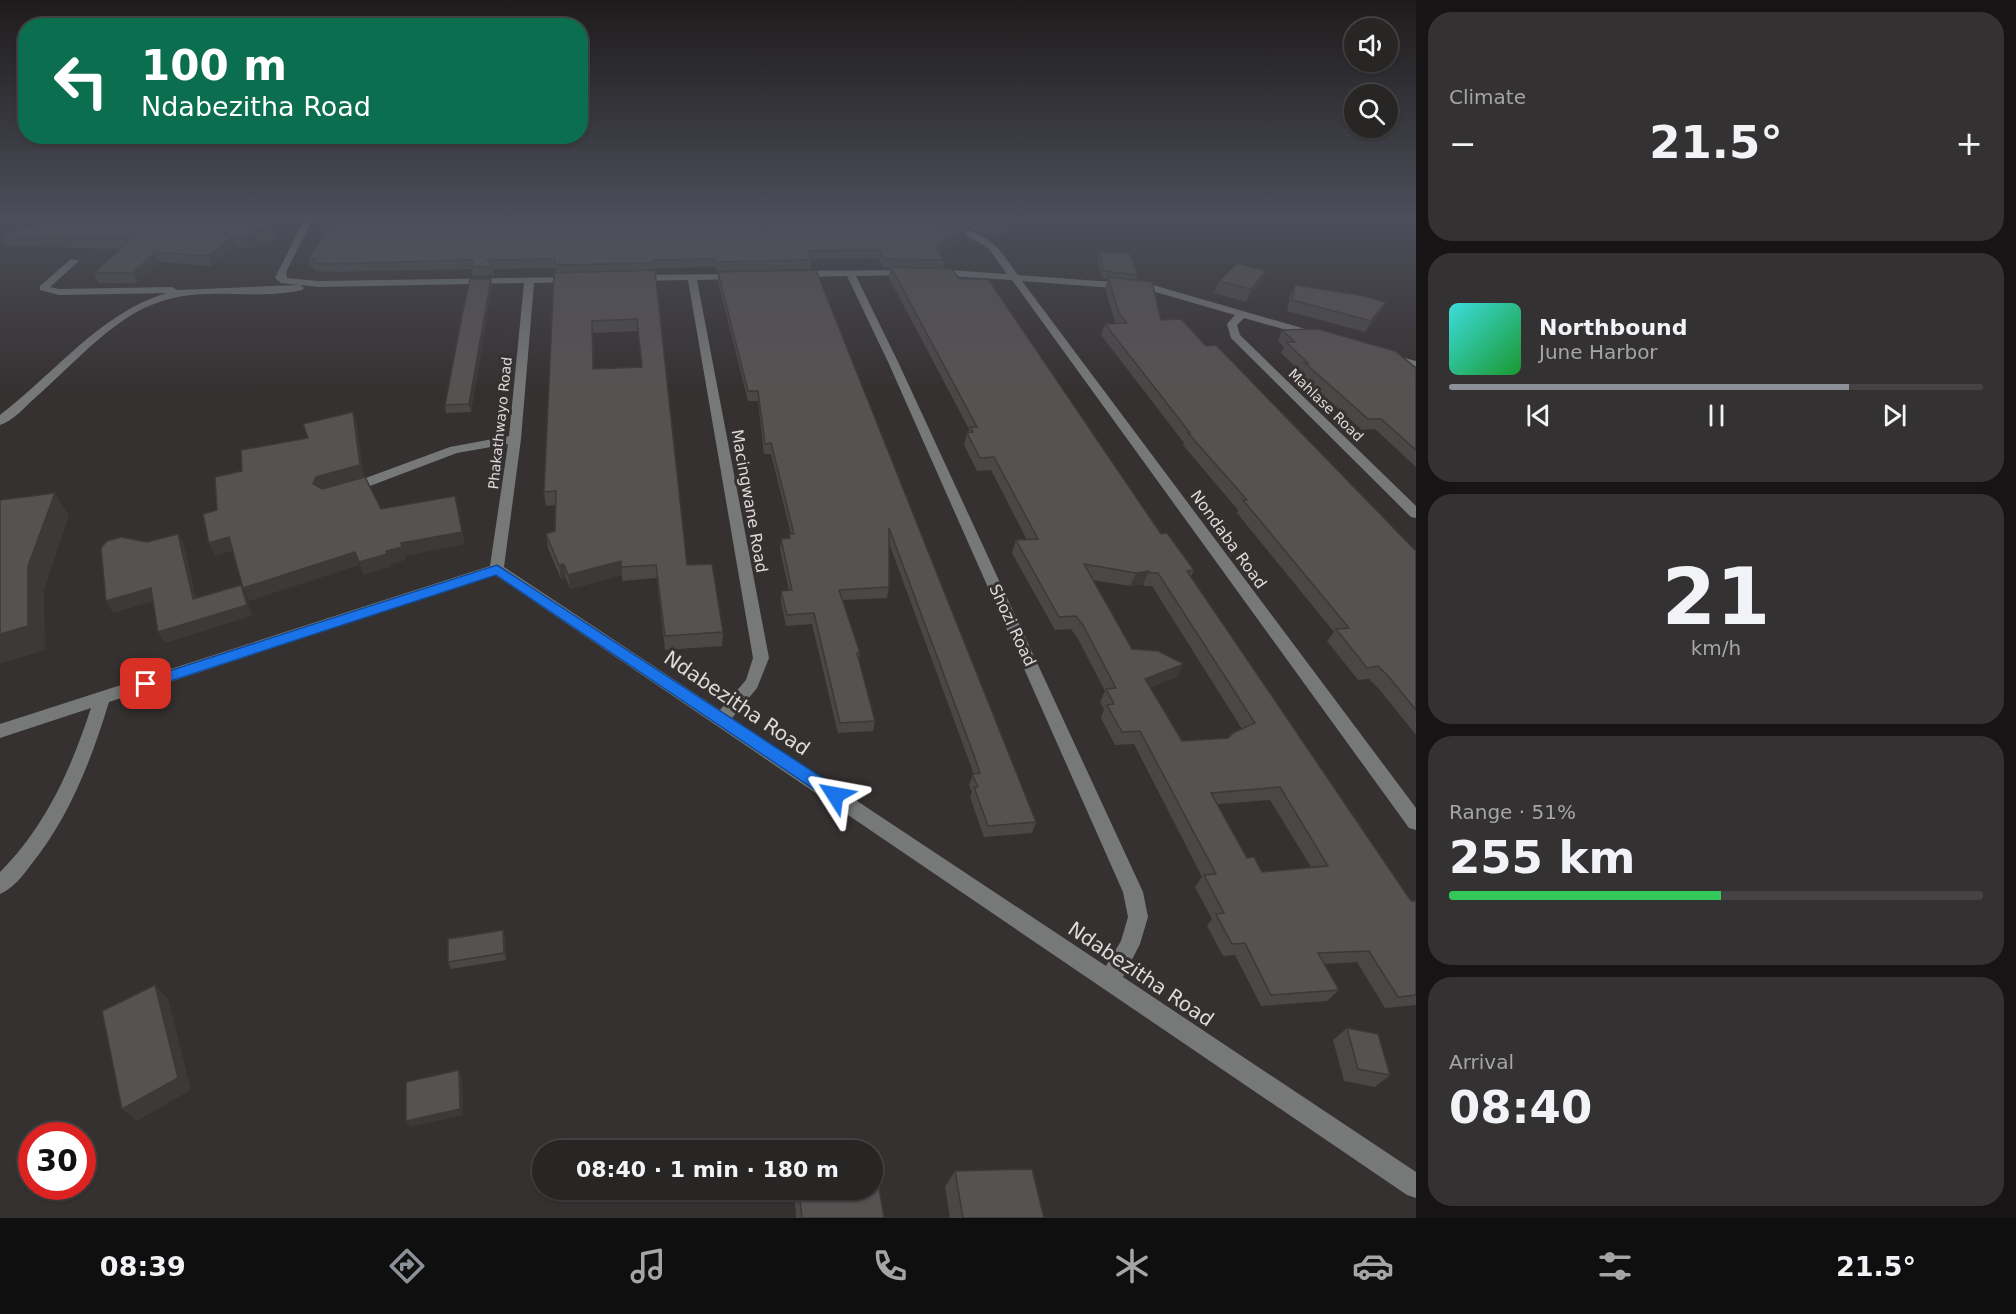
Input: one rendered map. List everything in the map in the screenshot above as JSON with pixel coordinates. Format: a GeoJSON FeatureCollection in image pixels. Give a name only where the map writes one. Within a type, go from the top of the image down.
{"type":"FeatureCollection","features":[{"type":"Feature","properties":{"kind":"street"},"geometry":{"type":"LineString","coordinates":[[58,275],[43,288],[58,291],[258,291],[319,284]]}},
{"type":"Feature","properties":{"kind":"street"},"geometry":{"type":"LineString","coordinates":[[281,275],[280,278],[293,283],[319,284],[587,279]]}},
{"type":"Feature","properties":{"kind":"street"},"geometry":{"type":"LineString","coordinates":[[782,275],[787,275]]}},
{"type":"Feature","properties":{"kind":"street","name":"Shozi Road"},"geometry":{"type":"LineString","coordinates":[[851,275],[1133,891],[1138,917],[1130,944],[1110,980]]}},
{"type":"Feature","properties":{"kind":"street"},"geometry":{"type":"LineString","coordinates":[[965,275],[1154,288],[1329,339]]}},
{"type":"Feature","properties":{"kind":"street","name":"Nondaba Road"},"geometry":{"type":"LineString","coordinates":[[1011,275],[1416,822]]}},
{"type":"Feature","properties":{"kind":"street"},"geometry":{"type":"LineString","coordinates":[[622,278],[749,276]]}},
{"type":"Feature","properties":{"kind":"street","name":"Macingwane Road"},"geometry":{"type":"LineString","coordinates":[[692,277],[761,658],[758,675],[749,689],[721,719]]}},
{"type":"Feature","properties":{"kind":"street","name":"Phakathwayo Road"},"geometry":{"type":"LineString","coordinates":[[497,570],[515,439],[529,280]]}},
{"type":"Feature","properties":{"kind":"street"},"geometry":{"type":"LineString","coordinates":[[0,421],[50,381],[114,320],[162,298],[193,290]]}},
{"type":"Feature","properties":{"kind":"street","name":"Mahlase Road"},"geometry":{"type":"LineString","coordinates":[[1242,314],[1232,324],[1235,336],[1416,514]]}},
{"type":"Feature","properties":{"kind":"street"},"geometry":{"type":"LineString","coordinates":[[1383,355],[1416,364]]}},
{"type":"Feature","properties":{"kind":"street"},"geometry":{"type":"LineString","coordinates":[[337,492],[371,482],[454,450],[515,439]]}},
{"type":"Feature","properties":{"kind":"street"},"geometry":{"type":"LineString","coordinates":[[0,731],[497,570]]}},
{"type":"Feature","properties":{"kind":"street","name":"Ndabezitha Road"},"geometry":{"type":"LineString","coordinates":[[497,570],[1416,1186]]}},
{"type":"Feature","properties":{"kind":"street"},"geometry":{"type":"LineString","coordinates":[[0,885],[28,857],[55,820],[89,743],[102,698]]}},
{"type":"Feature","properties":{"kind":"building"},"geometry":{"type":"Polygon","coordinates":[[[554,275],[656,275],[687,565],[712,564],[723,632],[665,636],[656,565],[621,567],[621,561],[568,575],[564,564],[559,565],[546,534],[555,531],[556,491],[544,492],[554,275]],[[637,319],[592,321],[593,369],[642,367],[637,319]]]}},
{"type":"Feature","properties":{"kind":"building"},"geometry":{"type":"Polygon","coordinates":[[[719,275],[818,275],[1036,822],[988,826],[974,787],[978,787],[972,774],[980,773],[889,528],[889,587],[839,590],[860,653],[857,653],[875,721],[840,723],[814,613],[787,615],[781,591],[792,590],[781,539],[790,538],[789,534],[794,534],[771,443],[765,444],[758,391],[748,391],[719,275]]]}},
{"type":"Feature","properties":{"kind":"building"},"geometry":{"type":"Polygon","coordinates":[[[895,275],[956,275],[959,279],[988,279],[1161,534],[1167,533],[1194,570],[1187,571],[1411,901],[1416,901],[1416,995],[1398,997],[1369,951],[1318,953],[1339,990],[1271,995],[1245,943],[1232,944],[1216,914],[1224,913],[1204,875],[1216,874],[1140,731],[1122,732],[1107,705],[1114,704],[1106,689],[1116,688],[1083,625],[1076,616],[1059,617],[1016,540],[1038,539],[994,457],[980,458],[967,433],[973,432],[970,427],[977,427],[895,275]],[[1084,564],[1132,649],[1158,651],[1184,664],[1145,679],[1182,741],[1228,738],[1233,733],[1255,723],[1158,573],[1149,571],[1136,573],[1084,564]],[[1280,787],[1211,793],[1247,858],[1254,857],[1262,872],[1328,866],[1280,787]]]}},
{"type":"Feature","properties":{"kind":"building"},"geometry":{"type":"Polygon","coordinates":[[[1225,275],[1263,275],[1251,289],[1219,281],[1225,275]]]}},
{"type":"Feature","properties":{"kind":"building"},"geometry":{"type":"Polygon","coordinates":[[[1108,277],[1152,282],[1161,320],[1181,319],[1206,346],[1216,345],[1416,551],[1416,710],[1378,666],[1367,668],[1336,629],[1349,628],[1243,500],[1247,500],[1188,433],[1190,433],[1105,324],[1127,323],[1119,313],[1108,277]]]}},
{"type":"Feature","properties":{"kind":"building"},"geometry":{"type":"Polygon","coordinates":[[[470,279],[491,279],[469,404],[445,405],[462,316],[470,279]]]}},
{"type":"Feature","properties":{"kind":"building"},"geometry":{"type":"Polygon","coordinates":[[[1295,285],[1359,295],[1386,302],[1371,321],[1292,300],[1295,285]]]}},
{"type":"Feature","properties":{"kind":"building"},"geometry":{"type":"Polygon","coordinates":[[[1318,329],[1395,351],[1416,368],[1416,450],[1381,419],[1368,419],[1305,363],[1308,363],[1286,342],[1295,342],[1282,330],[1318,329]]]}},
{"type":"Feature","properties":{"kind":"building"},"geometry":{"type":"Polygon","coordinates":[[[353,412],[360,465],[316,477],[313,484],[322,489],[365,477],[381,509],[455,496],[462,532],[401,543],[402,547],[386,551],[387,554],[359,562],[355,552],[243,588],[229,537],[209,543],[203,514],[217,510],[215,477],[242,471],[241,450],[308,438],[303,424],[353,412]]]}},
{"type":"Feature","properties":{"kind":"building"},"geometry":{"type":"Polygon","coordinates":[[[55,493],[28,566],[28,626],[0,634],[0,500],[55,493]]]}},
{"type":"Feature","properties":{"kind":"building"},"geometry":{"type":"Polygon","coordinates":[[[178,534],[193,599],[241,585],[247,605],[158,632],[151,588],[106,601],[101,548],[107,541],[121,537],[147,542],[178,534]]]}},
{"type":"Feature","properties":{"kind":"building"},"geometry":{"type":"Polygon","coordinates":[[[503,930],[504,953],[448,962],[448,939],[503,930]]]}},
{"type":"Feature","properties":{"kind":"building"},"geometry":{"type":"Polygon","coordinates":[[[155,985],[178,1078],[122,1109],[102,1011],[155,985]]]}},
{"type":"Feature","properties":{"kind":"building"},"geometry":{"type":"Polygon","coordinates":[[[1347,1028],[1378,1034],[1390,1075],[1358,1069],[1347,1028]]]}},
{"type":"Feature","properties":{"kind":"building"},"geometry":{"type":"Polygon","coordinates":[[[459,1070],[460,1109],[406,1121],[406,1082],[459,1070]]]}},
{"type":"Feature","properties":{"kind":"building"},"geometry":{"type":"Polygon","coordinates":[[[1032,1169],[1044,1218],[963,1218],[955,1171],[1032,1169]]]}},
{"type":"Feature","properties":{"kind":"building"},"geometry":{"type":"Polygon","coordinates":[[[800,1200],[881,1200],[884,1218],[802,1218],[800,1200]]]}},
{"type":"Feature","properties":{"kind":"route"},"geometry":{"type":"LineString","coordinates":[[146,684],[497,570],[835,795]]}}]}
